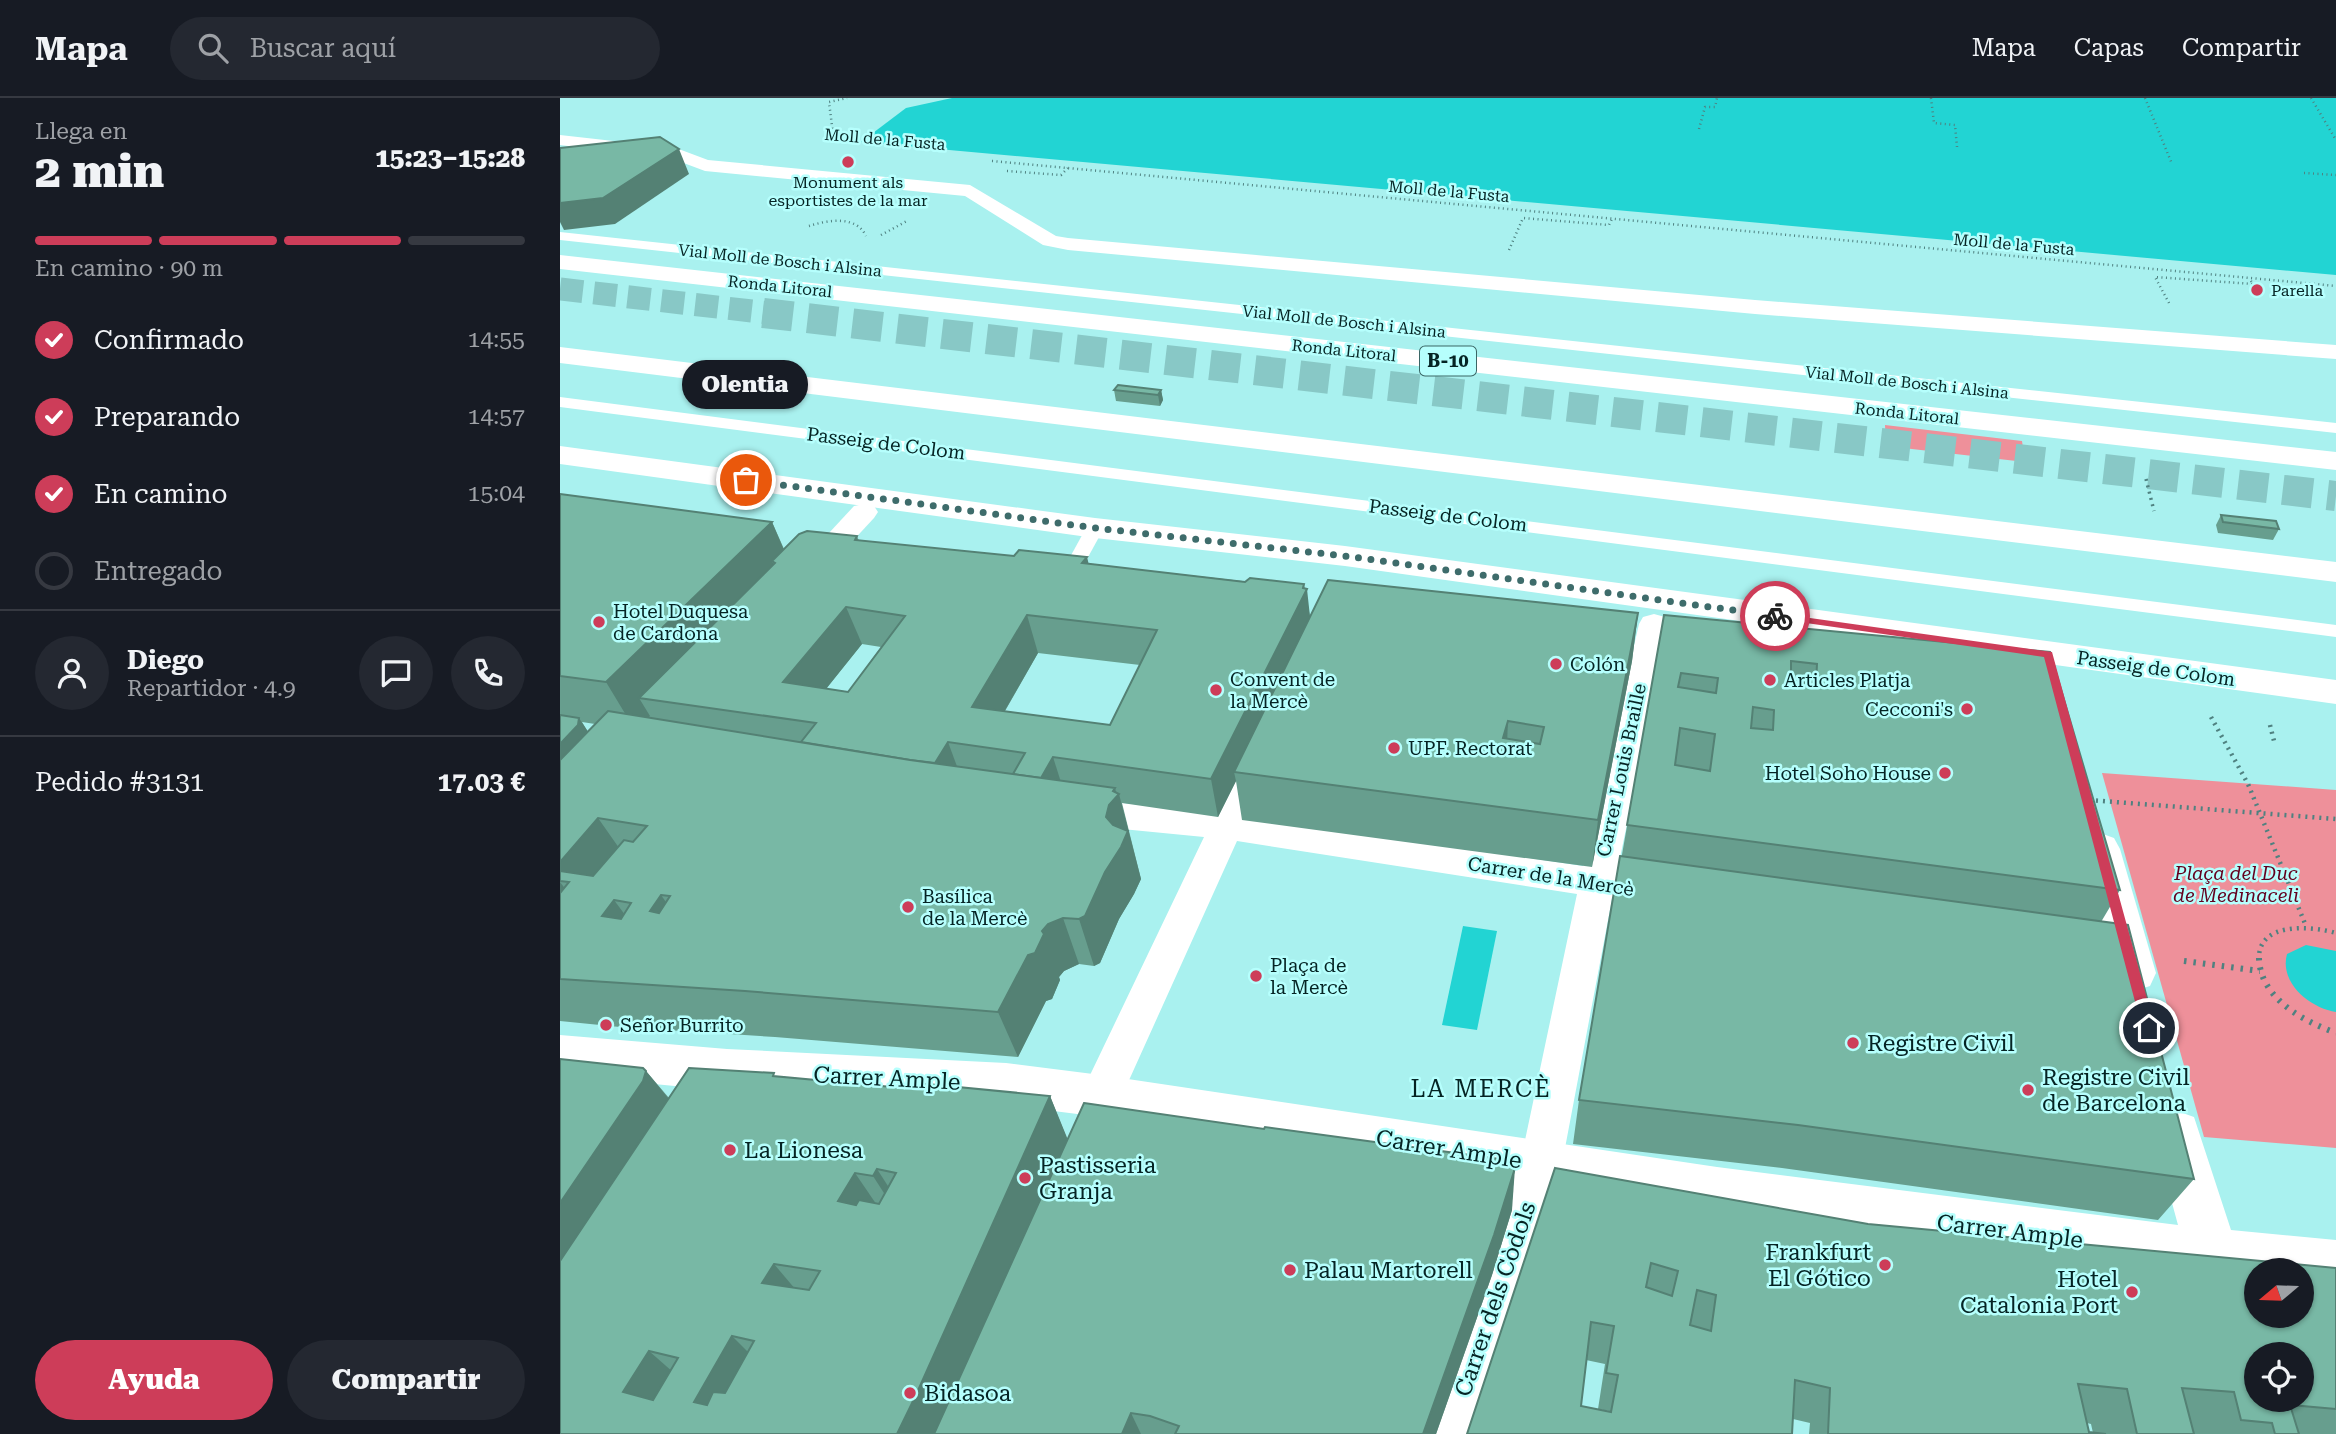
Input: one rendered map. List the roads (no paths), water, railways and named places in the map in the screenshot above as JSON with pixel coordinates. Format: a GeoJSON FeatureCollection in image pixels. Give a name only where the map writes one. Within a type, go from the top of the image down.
{"type":"FeatureCollection","features":[{"type":"Feature","properties":{"kind":"main road","name":"Ronda Litoral"},"geometry":{"type":"LineString","coordinates":[[560,262],[2336,461]]}},
{"type":"Feature","properties":{"kind":"main road"},"geometry":{"type":"LineString","coordinates":[[560,355],[2336,572]]}},
{"type":"Feature","properties":{"kind":"main road","name":"Passeig de Colom"},"geometry":{"type":"LineString","coordinates":[[560,455],[1095,528],[1345,556],[2053,672],[2336,692]]}},
{"type":"Feature","properties":{"kind":"main road"},"geometry":{"type":"LineString","coordinates":[[2087,800],[2111,953],[2143,1007]]}},
{"type":"Feature","properties":{"kind":"main road","name":"Carrer Ample"},"geometry":{"type":"LineString","coordinates":[[560,1055],[727,1070],[1006,1084],[1101,1096],[1893,1217],[2212,1255],[2336,1266]]}},
{"type":"Feature","properties":{"kind":"main road"},"geometry":{"type":"LineString","coordinates":[[698,1117],[727,1070]]}},
{"type":"Feature","properties":{"kind":"main road"},"geometry":{"type":"LineString","coordinates":[[1078,1146],[1101,1096]]}},
{"type":"Feature","properties":{"kind":"main road"},"geometry":{"type":"LineString","coordinates":[[2168,1098],[2212,1255]]}},
{"type":"Feature","properties":{"kind":"main road","name":"Carrer dels Còdols"},"geometry":{"type":"LineString","coordinates":[[1449,1434],[1541,1164]]}},
{"type":"Feature","properties":{"kind":"street"},"geometry":{"type":"LineString","coordinates":[[560,140],[676,154],[705,165],[970,191],[1050,241],[1068,244],[1755,307],[2336,352]]}},
{"type":"Feature","properties":{"kind":"street"},"geometry":{"type":"LineString","coordinates":[[789,591],[864,512]]}},
{"type":"Feature","properties":{"kind":"street","name":"Carrer Louis Braille"},"geometry":{"type":"LineString","coordinates":[[1541,1164],[1654,624]]}},
{"type":"Feature","properties":{"kind":"street"},"geometry":{"type":"LineString","coordinates":[[1101,1096],[1268,733]]}},
{"type":"Feature","properties":{"kind":"street","name":"Carrer de la Mercè"},"geometry":{"type":"LineString","coordinates":[[1057,809],[1229,822],[1685,896]]}},
{"type":"Feature","properties":{"kind":"lane","name":"Vial Moll de Bosch i Alsina"},"geometry":{"type":"LineString","coordinates":[[560,236],[2336,428]]}},
{"type":"Feature","properties":{"kind":"lane","name":"Passeig de Colom"},"geometry":{"type":"LineString","coordinates":[[560,402],[2336,631]]}},
{"type":"Feature","properties":{"kind":"lane"},"geometry":{"type":"LineString","coordinates":[[1061,590],[1095,528]]}},
{"type":"Feature","properties":{"kind":"water"},"geometry":{"type":"Polygon","coordinates":[[[952,98],[2336,98],[2336,275],[861,142],[906,108],[952,98]]]}},
{"type":"Feature","properties":{"kind":"water"},"geometry":{"type":"Polygon","coordinates":[[[1463,926],[1497,931],[1477,1030],[1442,1025],[1463,926]]]}},
{"type":"Feature","properties":{"kind":"water"},"geometry":{"type":"Polygon","coordinates":[[[2306,945],[2336,951],[2336,1012],[2307,1000],[2292,984],[2286,965],[2287,954],[2306,945]]]}},
{"type":"Feature","properties":{"kind":"tunnel"},"geometry":{"type":"LineString","coordinates":[[560,289],[778,314]]}},
{"type":"Feature","properties":{"kind":"tunnel"},"geometry":{"type":"LineString","coordinates":[[763,313],[2336,496]]}},
{"type":"Feature","properties":{"kind":"place","name":"Monument als esportistes de la mar"},"geometry":{"type":"Point","coordinates":[848,162]}},
{"type":"Feature","properties":{"kind":"place","name":"Parella"},"geometry":{"type":"Point","coordinates":[2257,290]}},
{"type":"Feature","properties":{"kind":"place","name":"Olentia"},"geometry":{"type":"Point","coordinates":[746,480]}},
{"type":"Feature","properties":{"kind":"place","name":"Hotel Duquesa de Cardona"},"geometry":{"type":"Point","coordinates":[599,622]}},
{"type":"Feature","properties":{"kind":"place","name":"Colón"},"geometry":{"type":"Point","coordinates":[1556,664]}},
{"type":"Feature","properties":{"kind":"place","name":"Articles Platja"},"geometry":{"type":"Point","coordinates":[1770,680]}},
{"type":"Feature","properties":{"kind":"place","name":"Convent de la Mercè"},"geometry":{"type":"Point","coordinates":[1216,690]}},
{"type":"Feature","properties":{"kind":"place","name":"Cecconi's"},"geometry":{"type":"Point","coordinates":[1967,709]}},
{"type":"Feature","properties":{"kind":"place","name":"UPF. Rectorat"},"geometry":{"type":"Point","coordinates":[1394,748]}},
{"type":"Feature","properties":{"kind":"place","name":"Hotel Soho House"},"geometry":{"type":"Point","coordinates":[1945,773]}},
{"type":"Feature","properties":{"kind":"place","name":"Basílica de la Mercè"},"geometry":{"type":"Point","coordinates":[908,907]}},
{"type":"Feature","properties":{"kind":"place","name":"Plaça de la Mercè"},"geometry":{"type":"Point","coordinates":[1256,976]}},
{"type":"Feature","properties":{"kind":"place","name":"Señor Burrito"},"geometry":{"type":"Point","coordinates":[606,1025]}},
{"type":"Feature","properties":{"kind":"place","name":"Registre Civil"},"geometry":{"type":"Point","coordinates":[1853,1043]}},
{"type":"Feature","properties":{"kind":"place","name":"Registre Civil de Barcelona"},"geometry":{"type":"Point","coordinates":[2028,1090]}},
{"type":"Feature","properties":{"kind":"place","name":"La Lionesa"},"geometry":{"type":"Point","coordinates":[730,1150]}},
{"type":"Feature","properties":{"kind":"place","name":"Pastisseria Granja"},"geometry":{"type":"Point","coordinates":[1025,1178]}},
{"type":"Feature","properties":{"kind":"place","name":"Frankfurt El Gótico"},"geometry":{"type":"Point","coordinates":[1885,1265]}},
{"type":"Feature","properties":{"kind":"place","name":"Palau Martorell"},"geometry":{"type":"Point","coordinates":[1290,1270]}},
{"type":"Feature","properties":{"kind":"place","name":"Hotel Catalonia Port"},"geometry":{"type":"Point","coordinates":[2132,1292]}},
{"type":"Feature","properties":{"kind":"place","name":"Bidasoa"},"geometry":{"type":"Point","coordinates":[910,1393]}},
{"type":"Feature","properties":{"kind":"district","name":"LA MERCÈ"},"geometry":{"type":"Point","coordinates":[1481,1089]}},
{"type":"Feature","properties":{"kind":"park label","name":"Plaça del Duc de Medinaceli"},"geometry":{"type":"Point","coordinates":[2236,884]}}]}
